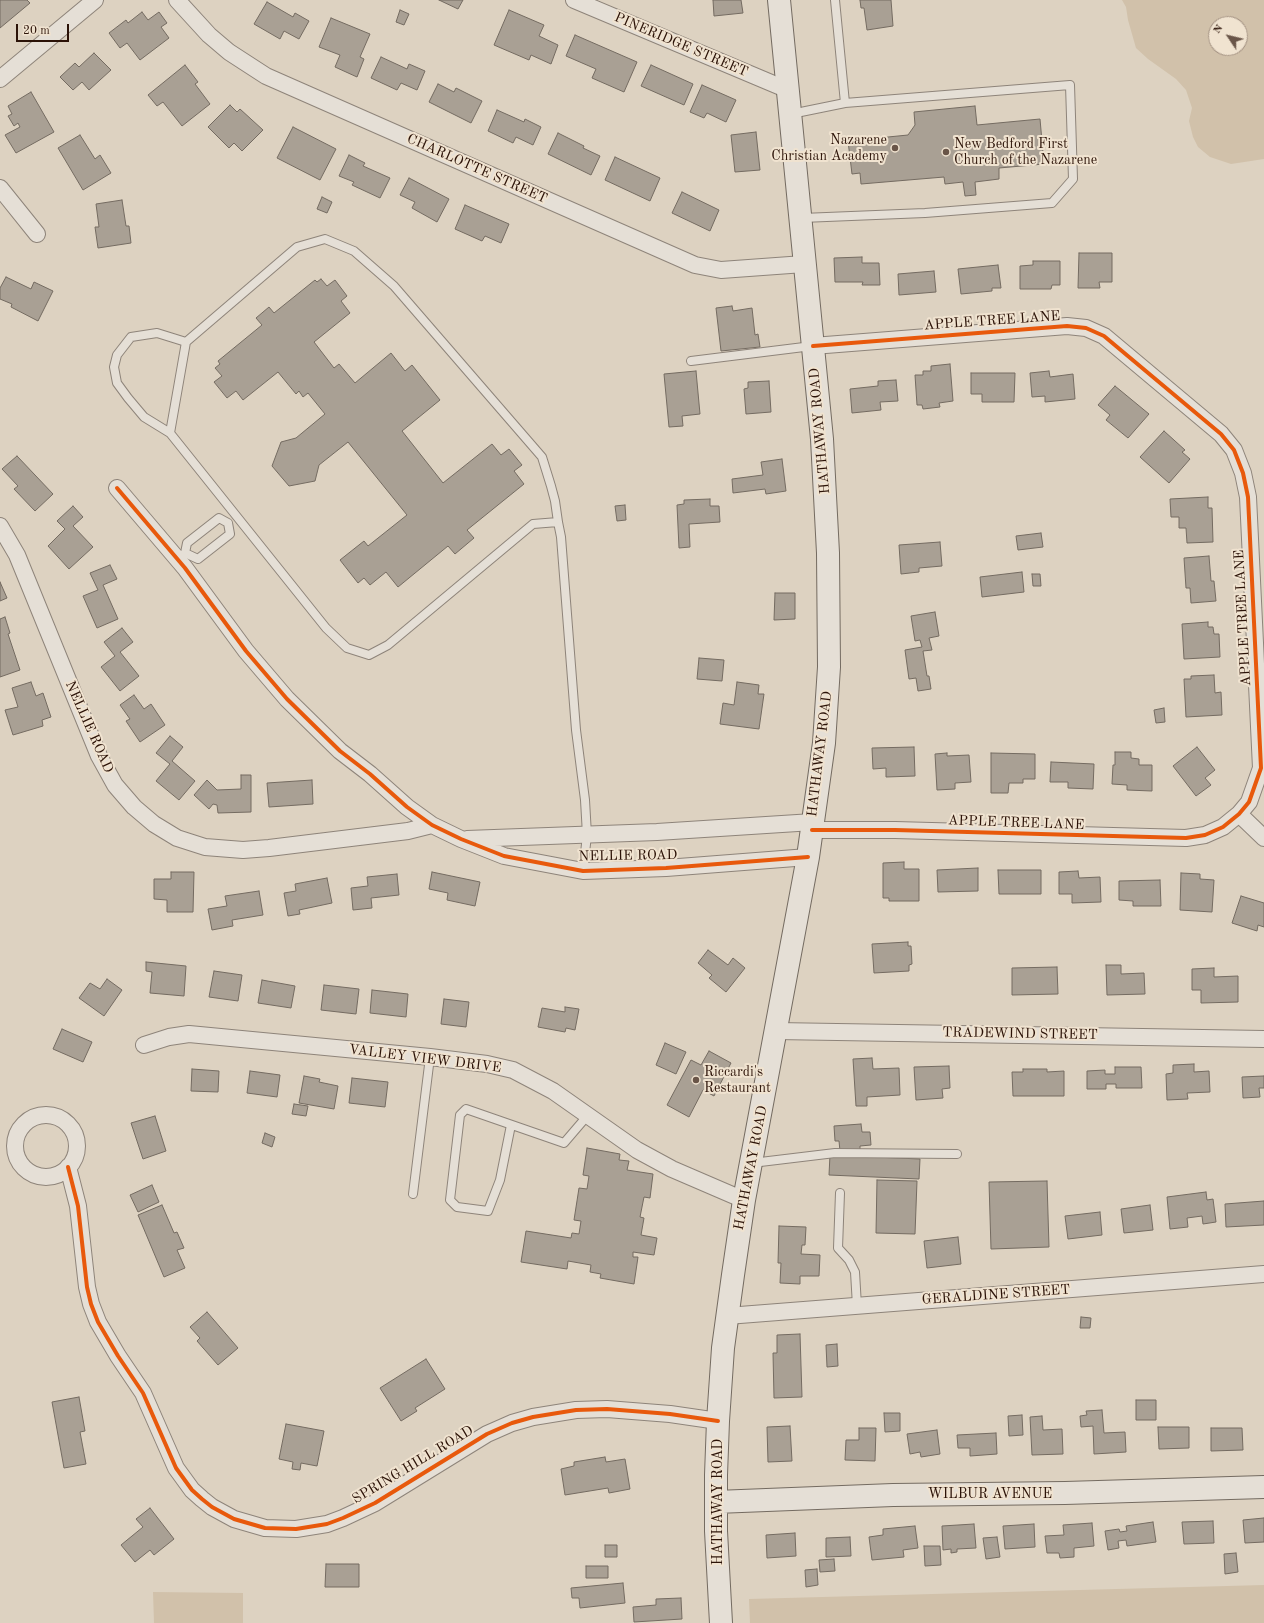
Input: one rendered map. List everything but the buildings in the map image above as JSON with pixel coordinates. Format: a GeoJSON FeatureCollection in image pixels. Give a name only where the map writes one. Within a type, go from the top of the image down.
{"type":"FeatureCollection","features":[{"type":"Feature","properties":{"kind":"main road","name":"HATHAWAY ROAD"},"geometry":{"type":"LineString","coordinates":[[720,1623],[716,1502],[718,1421],[727,1316],[744,1200],[808,857],[827,707],[830,628],[825,480],[779,0]]}},
{"type":"Feature","properties":{"kind":"main road","name":"WILBUR AVENUE"},"geometry":{"type":"LineString","coordinates":[[716,1502],[893,1495],[1065,1493],[1264,1488]]}},
{"type":"Feature","properties":{"kind":"street"},"geometry":{"type":"LineString","coordinates":[[0,79],[95,0]]}},
{"type":"Feature","properties":{"kind":"street","name":"CHARLOTTE STREET"},"geometry":{"type":"LineString","coordinates":[[177,0],[209,35],[228,52],[266,76],[695,266],[721,270],[804,264]]}},
{"type":"Feature","properties":{"kind":"street","name":"PINERIDGE STREET"},"geometry":{"type":"LineString","coordinates":[[574,0],[788,90]]}},
{"type":"Feature","properties":{"kind":"street"},"geometry":{"type":"LineString","coordinates":[[0,188],[37,234]]}},
{"type":"Feature","properties":{"kind":"street","name":"APPLE TREE LANE"},"geometry":{"type":"LineString","coordinates":[[812,826],[894,830],[1186,838],[1204,835],[1223,827],[1239,814],[1249,802],[1262,768],[1248,497],[1243,472],[1234,450],[1221,434],[1104,336],[1086,328],[1067,326],[813,346]]}},
{"type":"Feature","properties":{"kind":"street"},"geometry":{"type":"LineString","coordinates":[[118,488],[181,556],[246,651],[304,717],[340,751],[370,774],[407,807],[432,824]]}},
{"type":"Feature","properties":{"kind":"street","name":"NELLIE ROAD"},"geometry":{"type":"LineString","coordinates":[[0,526],[17,555],[99,756],[115,785],[134,807],[154,824],[177,838],[205,847],[243,850],[408,831],[432,824],[461,839],[504,856],[583,871],[666,868],[808,857]]}},
{"type":"Feature","properties":{"kind":"street"},"geometry":{"type":"LineString","coordinates":[[1239,814],[1264,838]]}},
{"type":"Feature","properties":{"kind":"street","name":"NELLIE ROAD"},"geometry":{"type":"LineString","coordinates":[[461,839],[812,826]]}},
{"type":"Feature","properties":{"kind":"street","name":"TRADEWIND STREET"},"geometry":{"type":"LineString","coordinates":[[776,1031],[1264,1038]]}},
{"type":"Feature","properties":{"kind":"street","name":"VALLEY VIEW DRIVE"},"geometry":{"type":"LineString","coordinates":[[144,1045],[169,1037],[189,1034],[430,1057],[487,1064],[513,1070],[546,1088],[588,1115],[637,1150],[672,1169],[744,1200]]}},
{"type":"Feature","properties":{"kind":"street","name":"SPRING HILL ROAD"},"geometry":{"type":"LineString","coordinates":[[68,1167],[78,1206],[87,1287],[91,1304],[98,1322],[118,1356],[143,1392],[176,1468],[192,1490],[202,1500],[234,1520],[254,1526],[281,1529],[312,1527],[343,1518],[381,1500],[487,1434],[512,1423],[533,1417],[576,1410],[607,1409],[670,1414],[718,1421]]}},
{"type":"Feature","properties":{"kind":"street","name":"GERALDINE STREET"},"geometry":{"type":"LineString","coordinates":[[727,1316],[1264,1274]]}},
{"type":"Feature","properties":{"kind":"lane"},"geometry":{"type":"LineString","coordinates":[[835,0],[845,103]]}},
{"type":"Feature","properties":{"kind":"lane"},"geometry":{"type":"LineString","coordinates":[[790,114],[845,103],[1070,86],[1073,179],[1052,202],[925,214],[800,218]]}},
{"type":"Feature","properties":{"kind":"lane"},"geometry":{"type":"LineString","coordinates":[[170,433],[186,342],[297,247],[325,239],[354,251],[394,286],[542,457],[550,478],[558,522],[566,596],[576,730],[585,800],[587,835],[583,871]]}},
{"type":"Feature","properties":{"kind":"lane"},"geometry":{"type":"LineString","coordinates":[[186,342],[157,334],[131,337],[117,355],[114,367],[117,383],[144,417],[170,433],[326,628],[347,648],[370,655],[388,645],[533,524],[558,522]]}},
{"type":"Feature","properties":{"kind":"lane"},"geometry":{"type":"LineString","coordinates":[[691,361],[813,346]]}},
{"type":"Feature","properties":{"kind":"lane"},"geometry":{"type":"LineString","coordinates":[[228,523],[235,515]]}},
{"type":"Feature","properties":{"kind":"lane"},"geometry":{"type":"LineString","coordinates":[[219,518],[228,523],[230,534],[198,558],[181,556],[187,543],[219,518]]}},
{"type":"Feature","properties":{"kind":"lane"},"geometry":{"type":"LineString","coordinates":[[413,1194],[430,1057]]}},
{"type":"Feature","properties":{"kind":"lane"},"geometry":{"type":"LineString","coordinates":[[511,1125],[500,1180],[488,1211],[457,1207],[450,1200],[460,1115],[466,1109],[564,1143],[588,1115]]}},
{"type":"Feature","properties":{"kind":"lane"},"geometry":{"type":"LineString","coordinates":[[751,1163],[835,1153],[957,1154]]}},
{"type":"Feature","properties":{"kind":"lane"},"geometry":{"type":"LineString","coordinates":[[840,1193],[838,1248],[850,1260],[855,1272],[857,1306]]}},
{"type":"Feature","properties":{"kind":"shaded area"},"geometry":{"type":"Polygon","coordinates":[[[1122,0],[1264,0],[1264,159],[1231,164],[1210,157],[1198,147],[1193,137],[1189,121],[1192,108],[1186,90],[1176,79],[1148,59],[1136,48],[1126,7],[1122,0]]]}},
{"type":"Feature","properties":{"kind":"shaded area"},"geometry":{"type":"Polygon","coordinates":[[[1264,1585],[1264,1623],[750,1623],[749,1599],[1264,1585]]]}},
{"type":"Feature","properties":{"kind":"shaded area"},"geometry":{"type":"Polygon","coordinates":[[[153,1592],[243,1593],[243,1623],[154,1623],[153,1592]]]}},
{"type":"Feature","properties":{"kind":"cycle path"},"geometry":{"type":"LineString","coordinates":[[812,830],[895,830],[1186,838],[1205,835],[1223,827],[1239,814],[1249,802],[1261,768],[1248,497],[1243,473],[1234,450],[1221,434],[1104,336],[1086,328],[1067,326],[813,346]]}},
{"type":"Feature","properties":{"kind":"cycle path"},"geometry":{"type":"LineString","coordinates":[[117,488],[185,568],[246,651],[287,699],[340,751],[370,774],[407,807],[432,825],[461,839],[504,856],[583,871],[666,868],[808,857]]}},
{"type":"Feature","properties":{"kind":"cycle path"},"geometry":{"type":"LineString","coordinates":[[68,1167],[78,1206],[87,1287],[91,1304],[98,1322],[118,1356],[143,1393],[176,1468],[192,1490],[202,1499],[212,1507],[234,1519],[265,1528],[296,1529],[327,1524],[375,1503],[487,1434],[512,1423],[533,1417],[576,1410],[607,1409],[670,1414],[718,1421]]}},
{"type":"Feature","properties":{"kind":"place","name":"Nazarene Christian Academy"},"geometry":{"type":"Point","coordinates":[895,148]}},
{"type":"Feature","properties":{"kind":"place","name":"New Bedford First Church of the Nazarene"},"geometry":{"type":"Point","coordinates":[946,152]}},
{"type":"Feature","properties":{"kind":"place","name":"Riccardi's Restaurant"},"geometry":{"type":"Point","coordinates":[696,1080]}}]}
